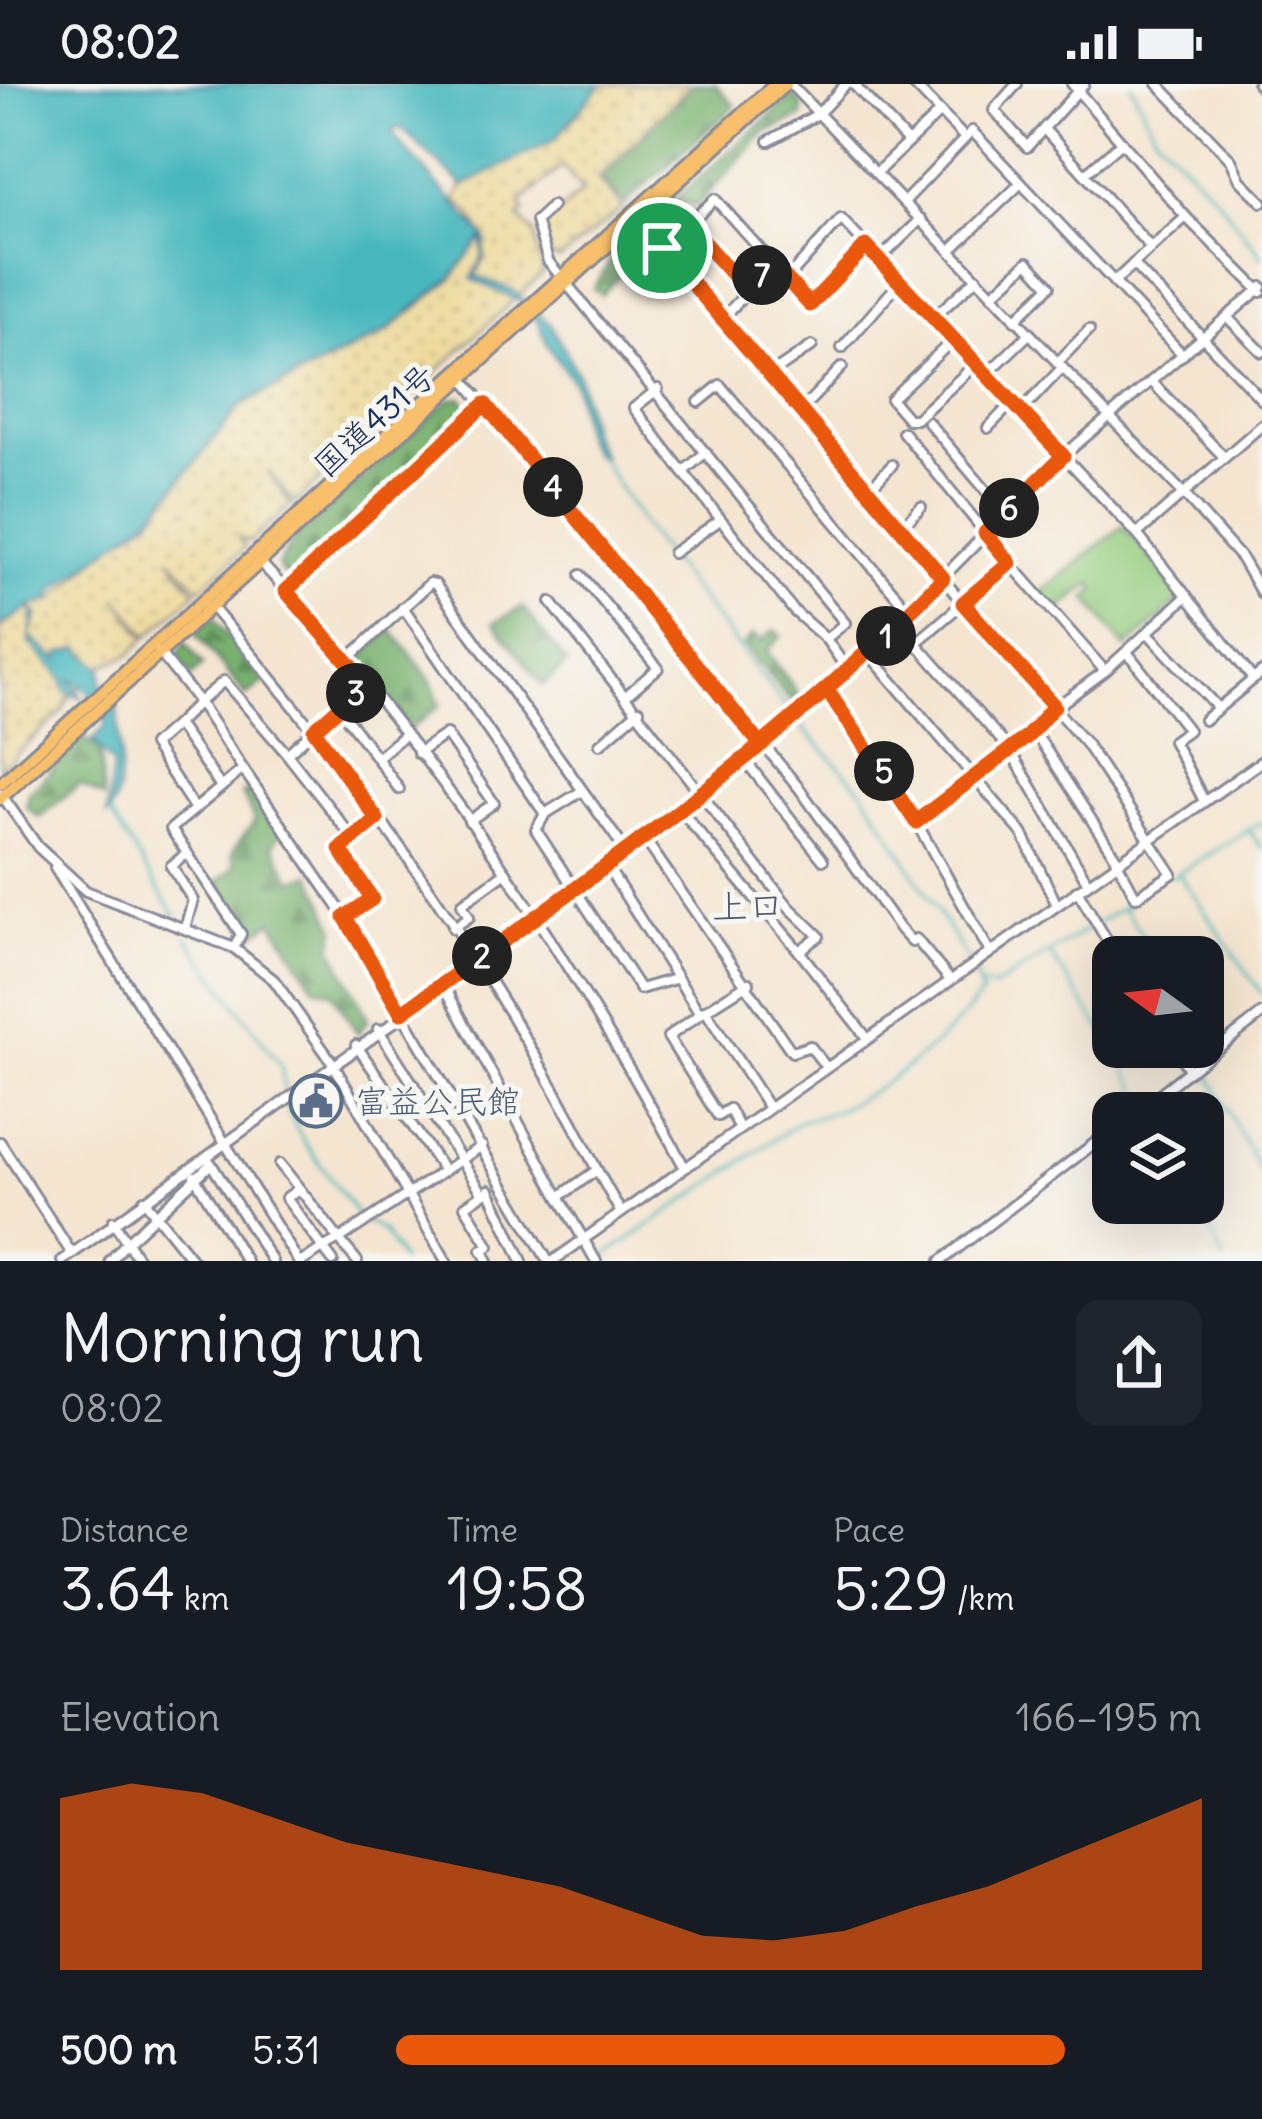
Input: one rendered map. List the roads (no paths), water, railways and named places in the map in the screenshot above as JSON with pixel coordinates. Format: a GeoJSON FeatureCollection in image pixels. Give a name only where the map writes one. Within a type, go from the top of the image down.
{"type":"FeatureCollection","features":[{"type":"Feature","properties":{"kind":"highway","name":"国道431号"},"geometry":{"type":"LineString","coordinates":[[109,691],[566,280],[775,84]]}},
{"type":"Feature","properties":{"kind":"highway","name":"国道431号"},"geometry":{"type":"LineString","coordinates":[[566,280],[788,84]]}},
{"type":"Feature","properties":{"kind":"highway","name":"国道431号"},"geometry":{"type":"LineString","coordinates":[[1,793],[533,310]]}},
{"type":"Feature","properties":{"kind":"street"},"geometry":{"type":"LineString","coordinates":[[788,84],[1110,415],[1241,558],[1262,594]]}},
{"type":"Feature","properties":{"kind":"street"},"geometry":{"type":"LineString","coordinates":[[769,142],[818,114],[850,84],[908,142]]}},
{"type":"Feature","properties":{"kind":"street"},"geometry":{"type":"LineString","coordinates":[[914,84],[964,137]]}},
{"type":"Feature","properties":{"kind":"street"},"geometry":{"type":"LineString","coordinates":[[110,1261],[224,1142],[646,841],[827,690],[869,654],[1063,456],[1261,290],[1186,217],[1078,86],[1028,147],[994,110],[1017,84]]}},
{"type":"Feature","properties":{"kind":"street"},"geometry":{"type":"LineString","coordinates":[[1158,84],[1231,160],[1240,180],[1262,202]]}},
{"type":"Feature","properties":{"kind":"street"},"geometry":{"type":"LineString","coordinates":[[876,173],[940,112]]}},
{"type":"Feature","properties":{"kind":"street"},"geometry":{"type":"LineString","coordinates":[[1044,129],[1151,248]]}},
{"type":"Feature","properties":{"kind":"street"},"geometry":{"type":"LineString","coordinates":[[904,202],[971,131],[1183,355]]}},
{"type":"Feature","properties":{"kind":"street"},"geometry":{"type":"LineString","coordinates":[[1085,174],[1122,142]]}},
{"type":"Feature","properties":{"kind":"street"},"geometry":{"type":"LineString","coordinates":[[951,250],[1021,183]]}},
{"type":"Feature","properties":{"kind":"street"},"geometry":{"type":"LineString","coordinates":[[662,248],[715,200],[810,305],[866,246]]}},
{"type":"Feature","properties":{"kind":"street"},"geometry":{"type":"LineString","coordinates":[[552,206],[536,220],[548,261],[658,389],[845,623],[826,639]]}},
{"type":"Feature","properties":{"kind":"street"},"geometry":{"type":"LineString","coordinates":[[1114,282],[1186,217]]}},
{"type":"Feature","properties":{"kind":"street"},"geometry":{"type":"LineString","coordinates":[[787,279],[841,219],[1137,534],[1259,675],[1204,720]]}},
{"type":"Feature","properties":{"kind":"street"},"geometry":{"type":"LineString","coordinates":[[879,260],[921,219]]}},
{"type":"Feature","properties":{"kind":"street"},"geometry":{"type":"LineString","coordinates":[[638,220],[1054,706],[1105,770],[1172,874],[1136,897],[1032,728]]}},
{"type":"Feature","properties":{"kind":"street"},"geometry":{"type":"LineString","coordinates":[[687,224],[747,291]]}},
{"type":"Feature","properties":{"kind":"street"},"geometry":{"type":"LineString","coordinates":[[992,295],[1028,262],[1050,286],[1015,320]]}},
{"type":"Feature","properties":{"kind":"street"},"geometry":{"type":"LineString","coordinates":[[724,317],[773,264]]}},
{"type":"Feature","properties":{"kind":"street"},"geometry":{"type":"LineString","coordinates":[[1132,264],[1262,400]]}},
{"type":"Feature","properties":{"kind":"street"},"geometry":{"type":"LineString","coordinates":[[934,317],[976,278]]}},
{"type":"Feature","properties":{"kind":"street"},"geometry":{"type":"LineString","coordinates":[[842,349],[900,282]]}},
{"type":"Feature","properties":{"kind":"street"},"geometry":{"type":"LineString","coordinates":[[1227,317],[1262,352]]}},
{"type":"Feature","properties":{"kind":"street"},"geometry":{"type":"LineString","coordinates":[[1021,411],[1089,331]]}},
{"type":"Feature","properties":{"kind":"street"},"geometry":{"type":"LineString","coordinates":[[987,374],[1028,335]]}},
{"type":"Feature","properties":{"kind":"street"},"geometry":{"type":"LineString","coordinates":[[954,339],[891,398],[908,419],[916,419],[976,364]]}},
{"type":"Feature","properties":{"kind":"street"},"geometry":{"type":"LineString","coordinates":[[772,374],[812,346]]}},
{"type":"Feature","properties":{"kind":"street"},"geometry":{"type":"LineString","coordinates":[[802,409],[842,367]]}},
{"type":"Feature","properties":{"kind":"street"},"geometry":{"type":"LineString","coordinates":[[462,377],[864,874],[900,929],[912,942],[916,939],[950,980]]}},
{"type":"Feature","properties":{"kind":"street"},"geometry":{"type":"LineString","coordinates":[[1152,382],[1224,457]]}},
{"type":"Feature","properties":{"kind":"street"},"geometry":{"type":"LineString","coordinates":[[699,402],[720,385],[910,612]]}},
{"type":"Feature","properties":{"kind":"street"},"geometry":{"type":"LineString","coordinates":[[658,389],[634,408],[720,520],[794,611],[826,639],[848,672]]}},
{"type":"Feature","properties":{"kind":"street"},"geometry":{"type":"LineString","coordinates":[[988,428],[1013,402]]}},
{"type":"Feature","properties":{"kind":"street"},"geometry":{"type":"LineString","coordinates":[[286,591],[485,404]]}},
{"type":"Feature","properties":{"kind":"street"},"geometry":{"type":"LineString","coordinates":[[928,422],[1005,513]]}},
{"type":"Feature","properties":{"kind":"street"},"geometry":{"type":"LineString","coordinates":[[1137,534],[1262,425]]}},
{"type":"Feature","properties":{"kind":"street"},"geometry":{"type":"LineString","coordinates":[[903,432],[1105,671]]}},
{"type":"Feature","properties":{"kind":"street"},"geometry":{"type":"LineString","coordinates":[[683,472],[706,452]]}},
{"type":"Feature","properties":{"kind":"street"},"geometry":{"type":"LineString","coordinates":[[869,489],[892,465]]}},
{"type":"Feature","properties":{"kind":"street"},"geometry":{"type":"LineString","coordinates":[[902,528],[921,507]]}},
{"type":"Feature","properties":{"kind":"street"},"geometry":{"type":"LineString","coordinates":[[673,553],[720,520]]}},
{"type":"Feature","properties":{"kind":"street"},"geometry":{"type":"LineString","coordinates":[[256,557],[366,683],[538,917],[685,1168]]}},
{"type":"Feature","properties":{"kind":"street"},"geometry":{"type":"LineString","coordinates":[[1010,563],[916,643],[1010,750],[1088,883]]}},
{"type":"Feature","properties":{"kind":"street"},"geometry":{"type":"LineString","coordinates":[[581,575],[658,668],[627,694]]}},
{"type":"Feature","properties":{"kind":"street"},"geometry":{"type":"LineString","coordinates":[[346,661],[435,584],[628,854]]}},
{"type":"Feature","properties":{"kind":"street"},"geometry":{"type":"LineString","coordinates":[[916,822],[1010,750],[1054,706],[1105,671],[1187,596]]}},
{"type":"Feature","properties":{"kind":"street"},"geometry":{"type":"LineString","coordinates":[[551,602],[789,907],[819,936],[799,951]]}},
{"type":"Feature","properties":{"kind":"street"},"geometry":{"type":"LineString","coordinates":[[210,605],[314,730],[476,960],[621,1213]]}},
{"type":"Feature","properties":{"kind":"street"},"geometry":{"type":"LineString","coordinates":[[404,608],[545,814]]}},
{"type":"Feature","properties":{"kind":"street"},"geometry":{"type":"LineString","coordinates":[[1148,633],[1217,707]]}},
{"type":"Feature","properties":{"kind":"street"},"geometry":{"type":"LineString","coordinates":[[158,651],[199,702],[345,917],[550,1261],[1262,761]]}},
{"type":"Feature","properties":{"kind":"street"},"geometry":{"type":"LineString","coordinates":[[1126,652],[1188,730],[1173,741],[1204,801]]}},
{"type":"Feature","properties":{"kind":"street"},"geometry":{"type":"LineString","coordinates":[[869,654],[1028,841],[1056,904]]}},
{"type":"Feature","properties":{"kind":"street"},"geometry":{"type":"LineString","coordinates":[[195,809],[153,745],[224,681],[352,837]]}},
{"type":"Feature","properties":{"kind":"street"},"geometry":{"type":"LineString","coordinates":[[287,754],[366,683]]}},
{"type":"Feature","properties":{"kind":"street"},"geometry":{"type":"LineString","coordinates":[[827,690],[916,822],[991,952]]}},
{"type":"Feature","properties":{"kind":"street"},"geometry":{"type":"LineString","coordinates":[[339,708],[399,789]]}},
{"type":"Feature","properties":{"kind":"street"},"geometry":{"type":"LineString","coordinates":[[600,744],[639,710]]}},
{"type":"Feature","properties":{"kind":"street"},"geometry":{"type":"LineString","coordinates":[[177,724],[221,787]]}},
{"type":"Feature","properties":{"kind":"street"},"geometry":{"type":"LineString","coordinates":[[418,753],[446,734],[494,803],[470,821]]}},
{"type":"Feature","properties":{"kind":"street"},"geometry":{"type":"LineString","coordinates":[[377,758],[404,735]]}},
{"type":"Feature","properties":{"kind":"street"},"geometry":{"type":"LineString","coordinates":[[744,759],[823,860]]}},
{"type":"Feature","properties":{"kind":"street"},"geometry":{"type":"LineString","coordinates":[[234,948],[241,934],[171,830],[243,769]]}},
{"type":"Feature","properties":{"kind":"street"},"geometry":{"type":"LineString","coordinates":[[582,791],[545,814],[536,830],[640,988],[675,980]]}},
{"type":"Feature","properties":{"kind":"street"},"geometry":{"type":"LineString","coordinates":[[1,793],[55,867],[104,900],[234,948],[274,980],[332,1062],[446,1261]]}},
{"type":"Feature","properties":{"kind":"street"},"geometry":{"type":"LineString","coordinates":[[681,811],[866,1038]]}},
{"type":"Feature","properties":{"kind":"street"},"geometry":{"type":"LineString","coordinates":[[345,917],[372,899],[340,849],[377,819]]}},
{"type":"Feature","properties":{"kind":"street"},"geometry":{"type":"LineString","coordinates":[[646,841],[749,983],[792,1052],[810,1046],[826,1067]]}},
{"type":"Feature","properties":{"kind":"street"},"geometry":{"type":"LineString","coordinates":[[184,928],[193,900],[171,866],[186,854]]}},
{"type":"Feature","properties":{"kind":"street"},"geometry":{"type":"LineString","coordinates":[[55,867],[55,874],[300,1261],[369,1222],[482,1146]]}},
{"type":"Feature","properties":{"kind":"street"},"geometry":{"type":"LineString","coordinates":[[608,868],[675,980],[703,1012],[769,1108]]}},
{"type":"Feature","properties":{"kind":"street"},"geometry":{"type":"LineString","coordinates":[[453,928],[469,917],[461,904],[506,872]]}},
{"type":"Feature","properties":{"kind":"street"},"geometry":{"type":"LineString","coordinates":[[1077,890],[1104,936]]}},
{"type":"Feature","properties":{"kind":"street"},"geometry":{"type":"LineString","coordinates":[[740,1129],[728,1109],[718,1116],[668,1036],[749,983]]}},
{"type":"Feature","properties":{"kind":"street"},"geometry":{"type":"LineString","coordinates":[[443,984],[596,1261]]}},
{"type":"Feature","properties":{"kind":"street"},"geometry":{"type":"LineString","coordinates":[[1161,1092],[1262,1014]]}},
{"type":"Feature","properties":{"kind":"street"},"geometry":{"type":"LineString","coordinates":[[379,1029],[483,1194]]}},
{"type":"Feature","properties":{"kind":"street"},"geometry":{"type":"LineString","coordinates":[[356,1045],[444,1172]]}},
{"type":"Feature","properties":{"kind":"street"},"geometry":{"type":"LineString","coordinates":[[0,1142],[69,1258],[113,1221],[192,1173]]}},
{"type":"Feature","properties":{"kind":"street"},"geometry":{"type":"LineString","coordinates":[[940,1261],[1092,1146]]}},
{"type":"Feature","properties":{"kind":"street"},"geometry":{"type":"LineString","coordinates":[[208,1160],[272,1261]]}},
{"type":"Feature","properties":{"kind":"street"},"geometry":{"type":"LineString","coordinates":[[280,1164],[357,1261]]}},
{"type":"Feature","properties":{"kind":"street"},"geometry":{"type":"LineString","coordinates":[[559,1197],[597,1170]]}},
{"type":"Feature","properties":{"kind":"street"},"geometry":{"type":"LineString","coordinates":[[192,1173],[247,1261]]}},
{"type":"Feature","properties":{"kind":"street"},"geometry":{"type":"LineString","coordinates":[[299,1189],[286,1198],[333,1261]]}},
{"type":"Feature","properties":{"kind":"street"},"geometry":{"type":"LineString","coordinates":[[488,1261],[482,1250],[489,1246],[466,1206],[489,1190],[522,1261]]}},
{"type":"Feature","properties":{"kind":"street"},"geometry":{"type":"LineString","coordinates":[[144,1200],[193,1261]]}},
{"type":"Feature","properties":{"kind":"street"},"geometry":{"type":"LineString","coordinates":[[113,1221],[139,1261]]}},
{"type":"Feature","properties":{"kind":"water"},"geometry":{"type":"Polygon","coordinates":[[[0,84],[601,84],[554,140],[463,186],[404,131],[397,127],[392,134],[485,237],[484,258],[475,276],[513,290],[551,325],[579,377],[591,435],[602,456],[594,454],[584,437],[574,383],[548,346],[539,323],[521,302],[472,279],[483,256],[482,238],[452,277],[384,333],[241,404],[148,519],[51,592],[53,599],[30,606],[38,615],[31,633],[34,611],[27,609],[0,626],[0,84]]]}},
{"type":"Feature","properties":{"kind":"water"},"geometry":{"type":"Polygon","coordinates":[[[31,637],[59,661],[60,654],[80,648],[102,669],[102,685],[116,702],[120,745],[117,794],[107,815],[113,765],[93,740],[106,725],[102,711],[77,682],[70,679],[81,697],[66,692],[60,675],[30,643],[31,637]]]}},
{"type":"Feature","properties":{"kind":"waterway"},"geometry":{"type":"LineString","coordinates":[[1131,84],[1155,134],[1216,197],[1262,257]]}},
{"type":"Feature","properties":{"kind":"waterway"},"geometry":{"type":"LineString","coordinates":[[598,454],[648,533],[790,712]]}},
{"type":"Feature","properties":{"kind":"waterway"},"geometry":{"type":"LineString","coordinates":[[800,725],[864,792],[969,962]]}},
{"type":"Feature","properties":{"kind":"waterway"},"geometry":{"type":"LineString","coordinates":[[110,813],[176,917]]}},
{"type":"Feature","properties":{"kind":"waterway"},"geometry":{"type":"LineString","coordinates":[[1172,877],[1262,822]]}},
{"type":"Feature","properties":{"kind":"waterway"},"geometry":{"type":"LineString","coordinates":[[1249,830],[1262,848]]}},
{"type":"Feature","properties":{"kind":"waterway"},"geometry":{"type":"LineString","coordinates":[[1179,874],[1262,994]]}},
{"type":"Feature","properties":{"kind":"waterway"},"geometry":{"type":"LineString","coordinates":[[983,986],[993,988],[1133,901]]}},
{"type":"Feature","properties":{"kind":"waterway"},"geometry":{"type":"LineString","coordinates":[[1123,907],[1143,936]]}},
{"type":"Feature","properties":{"kind":"waterway"},"geometry":{"type":"LineString","coordinates":[[187,937],[282,1068],[284,1090]]}},
{"type":"Feature","properties":{"kind":"waterway"},"geometry":{"type":"LineString","coordinates":[[1050,954],[1092,1015]]}},
{"type":"Feature","properties":{"kind":"waterway"},"geometry":{"type":"LineString","coordinates":[[599,1260],[801,1121],[850,1104],[900,1072],[982,994],[974,969]]}},
{"type":"Feature","properties":{"kind":"waterway"},"geometry":{"type":"LineString","coordinates":[[1125,1068],[1140,1092]]}},
{"type":"Feature","properties":{"kind":"waterway"},"geometry":{"type":"LineString","coordinates":[[1206,1068],[1262,1175]]}},
{"type":"Feature","properties":{"kind":"waterway"},"geometry":{"type":"LineString","coordinates":[[286,1107],[304,1142],[359,1217],[383,1231],[402,1261]]}},
{"type":"Feature","properties":{"kind":"waterway"},"geometry":{"type":"LineString","coordinates":[[1207,1224],[1224,1261]]}},
{"type":"Feature","properties":{"kind":"place","name":"富益公民館"},"geometry":{"type":"Point","coordinates":[316,1101]}},
{"type":"Feature","properties":{"kind":"district","name":"上口"},"geometry":{"type":"Point","coordinates":[748,906]}}]}
